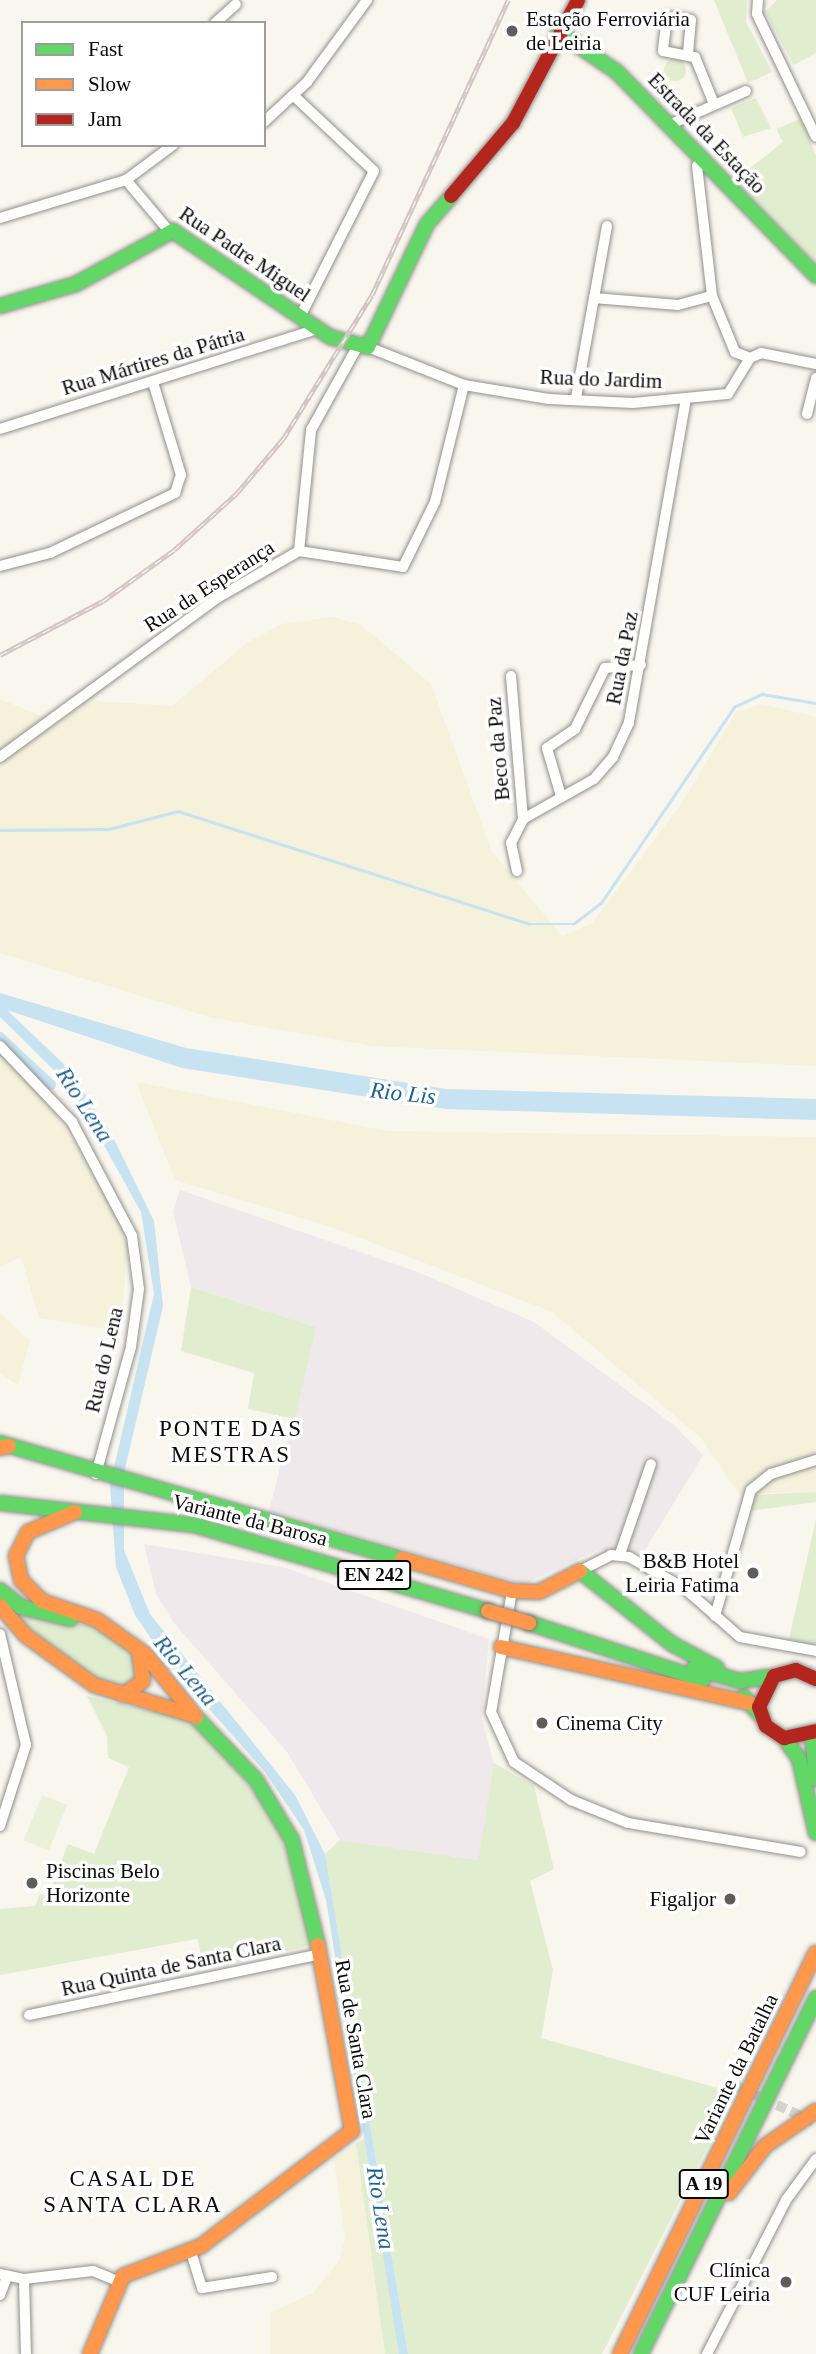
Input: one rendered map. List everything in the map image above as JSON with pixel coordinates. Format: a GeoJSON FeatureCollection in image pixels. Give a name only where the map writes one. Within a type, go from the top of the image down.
{"type":"FeatureCollection","features":[{"type":"Feature","properties":{"kind":"main road"},"geometry":{"type":"LineString","coordinates":[[362,348],[427,224],[513,123],[558,32],[578,0]]}},
{"type":"Feature","properties":{"kind":"main road","name":"Estrada da Estação"},"geometry":{"type":"LineString","coordinates":[[558,32],[593,51],[816,276]]}},
{"type":"Feature","properties":{"kind":"main road"},"geometry":{"type":"LineString","coordinates":[[0,306],[83,281],[169,231]]}},
{"type":"Feature","properties":{"kind":"main road","name":"Rua Padre Miguel"},"geometry":{"type":"LineString","coordinates":[[169,231],[188,237],[317,329],[362,348]]}},
{"type":"Feature","properties":{"kind":"main road","name":"EN 242"},"geometry":{"type":"LineString","coordinates":[[3,1446],[512,1591],[539,1592],[580,1571]]}},
{"type":"Feature","properties":{"kind":"main road","name":"Variante da Barosa"},"geometry":{"type":"LineString","coordinates":[[0,1503],[82,1508],[153,1517],[300,1552],[730,1688],[761,1716]]}},
{"type":"Feature","properties":{"kind":"main road"},"geometry":{"type":"LineString","coordinates":[[82,1508],[28,1532],[17,1567],[42,1601],[107,1626]]}},
{"type":"Feature","properties":{"kind":"main road"},"geometry":{"type":"LineString","coordinates":[[580,1571],[672,1644],[747,1681]]}},
{"type":"Feature","properties":{"kind":"main road"},"geometry":{"type":"LineString","coordinates":[[0,1590],[24,1608]]}},
{"type":"Feature","properties":{"kind":"main road"},"geometry":{"type":"LineString","coordinates":[[0,1607],[24,1608],[107,1626]]}},
{"type":"Feature","properties":{"kind":"main road"},"geometry":{"type":"LineString","coordinates":[[0,1607],[18,1629],[79,1676],[122,1696],[196,1717]]}},
{"type":"Feature","properties":{"kind":"main road","name":"Rua de Santa Clara"},"geometry":{"type":"LineString","coordinates":[[107,1626],[138,1649],[282,1815],[302,1866],[352,2130],[337,2148],[191,2252],[118,2281]]}},
{"type":"Feature","properties":{"kind":"main road","name":"Variante da Barosa"},"geometry":{"type":"LineString","coordinates":[[565,1634],[747,1681],[774,1676]]}},
{"type":"Feature","properties":{"kind":"main road"},"geometry":{"type":"LineString","coordinates":[[501,1647],[749,1703]]}},
{"type":"Feature","properties":{"kind":"main road"},"geometry":{"type":"LineString","coordinates":[[122,1696],[143,1681],[138,1649]]}},
{"type":"Feature","properties":{"kind":"main road","name":"EN 242"},"geometry":{"type":"LineString","coordinates":[[774,1676],[796,1670],[816,1679]]}},
{"type":"Feature","properties":{"kind":"main road"},"geometry":{"type":"LineString","coordinates":[[761,1716],[759,1698],[774,1676]]}},
{"type":"Feature","properties":{"kind":"main road","name":"EN 242"},"geometry":{"type":"LineString","coordinates":[[761,1716],[785,1738]]}},
{"type":"Feature","properties":{"kind":"main road"},"geometry":{"type":"LineString","coordinates":[[816,1779],[814,1733],[785,1738],[799,1759],[816,1831]]}},
{"type":"Feature","properties":{"kind":"main road","name":"Variante da Batalha"},"geometry":{"type":"LineString","coordinates":[[620,2354],[816,1953]]}},
{"type":"Feature","properties":{"kind":"main road","name":"Variante da Batalha"},"geometry":{"type":"LineString","coordinates":[[641,2354],[816,1998]]}},
{"type":"Feature","properties":{"kind":"main road"},"geometry":{"type":"LineString","coordinates":[[713,2207],[765,2146],[816,2111]]}},
{"type":"Feature","properties":{"kind":"main road"},"geometry":{"type":"LineString","coordinates":[[90,2354],[118,2281]]}},
{"type":"Feature","properties":{"kind":"street"},"geometry":{"type":"LineString","coordinates":[[266,120],[293,96],[367,0]]}},
{"type":"Feature","properties":{"kind":"street"},"geometry":{"type":"LineString","coordinates":[[758,0],[757,14],[816,137]]}},
{"type":"Feature","properties":{"kind":"street"},"geometry":{"type":"LineString","coordinates":[[217,21],[236,4]]}},
{"type":"Feature","properties":{"kind":"street"},"geometry":{"type":"LineString","coordinates":[[688,54],[695,57],[714,104]]}},
{"type":"Feature","properties":{"kind":"street"},"geometry":{"type":"LineString","coordinates":[[669,125],[746,91]]}},
{"type":"Feature","properties":{"kind":"street"},"geometry":{"type":"LineString","coordinates":[[293,96],[373,170],[300,317]]}},
{"type":"Feature","properties":{"kind":"street"},"geometry":{"type":"LineString","coordinates":[[0,218],[126,180],[170,147]]}},
{"type":"Feature","properties":{"kind":"street"},"geometry":{"type":"LineString","coordinates":[[702,158],[700,203],[712,296],[736,352],[750,358],[769,352],[816,364]]}},
{"type":"Feature","properties":{"kind":"street","name":"Rua Padre Miguel"},"geometry":{"type":"LineString","coordinates":[[126,180],[169,231]]}},
{"type":"Feature","properties":{"kind":"street"},"geometry":{"type":"LineString","coordinates":[[576,398],[607,226]]}},
{"type":"Feature","properties":{"kind":"street"},"geometry":{"type":"LineString","coordinates":[[594,298],[678,305],[712,296]]}},
{"type":"Feature","properties":{"kind":"street","name":"Rua Mártires da Pátria"},"geometry":{"type":"LineString","coordinates":[[0,429],[317,329]]}},
{"type":"Feature","properties":{"kind":"street"},"geometry":{"type":"LineString","coordinates":[[299,551],[311,430],[362,348]]}},
{"type":"Feature","properties":{"kind":"street","name":"Rua do Jardim"},"geometry":{"type":"LineString","coordinates":[[362,348],[464,384],[548,399],[576,398],[633,403],[731,392],[750,358]]}},
{"type":"Feature","properties":{"kind":"street"},"geometry":{"type":"LineString","coordinates":[[807,414],[816,378]]}},
{"type":"Feature","properties":{"kind":"street"},"geometry":{"type":"LineString","coordinates":[[0,566],[51,553],[175,493],[181,475],[153,382]]}},
{"type":"Feature","properties":{"kind":"street","name":"Rua da Esperança"},"geometry":{"type":"LineString","coordinates":[[0,757],[219,597],[299,551],[403,567],[435,502],[464,384]]}},
{"type":"Feature","properties":{"kind":"street","name":"Rua da Paz"},"geometry":{"type":"LineString","coordinates":[[523,819],[594,779],[613,757],[641,665],[686,399]]}},
{"type":"Feature","properties":{"kind":"street"},"geometry":{"type":"LineString","coordinates":[[561,796],[547,748],[575,730],[605,668],[625,662],[641,665]]}},
{"type":"Feature","properties":{"kind":"street","name":"Beco da Paz"},"geometry":{"type":"LineString","coordinates":[[511,676],[523,819]]}},
{"type":"Feature","properties":{"kind":"street"},"geometry":{"type":"LineString","coordinates":[[517,871],[511,843],[523,819]]}},
{"type":"Feature","properties":{"kind":"street","name":"Rua do Lena"},"geometry":{"type":"LineString","coordinates":[[0,1046],[65,1112],[114,1190],[132,1236],[139,1289],[131,1347],[99,1475]]}},
{"type":"Feature","properties":{"kind":"street"},"geometry":{"type":"LineString","coordinates":[[715,1616],[751,1490],[771,1474],[816,1460]]}},
{"type":"Feature","properties":{"kind":"street"},"geometry":{"type":"LineString","coordinates":[[580,1571],[620,1554],[651,1464]]}},
{"type":"Feature","properties":{"kind":"street"},"geometry":{"type":"LineString","coordinates":[[620,1554],[670,1579],[715,1616],[750,1640],[816,1651]]}},
{"type":"Feature","properties":{"kind":"street"},"geometry":{"type":"LineString","coordinates":[[512,1591],[501,1647],[493,1722],[508,1755],[531,1775],[587,1808],[628,1823],[801,1852]]}},
{"type":"Feature","properties":{"kind":"street"},"geometry":{"type":"LineString","coordinates":[[0,1826],[26,1745],[3,1637],[18,1629]]}},
{"type":"Feature","properties":{"kind":"street","name":"Rua Quinta de Santa Clara"},"geometry":{"type":"LineString","coordinates":[[29,2015],[320,1954]]}},
{"type":"Feature","properties":{"kind":"street"},"geometry":{"type":"LineString","coordinates":[[707,2354],[786,2200],[816,2159]]}},
{"type":"Feature","properties":{"kind":"street"},"geometry":{"type":"LineString","coordinates":[[191,2252],[202,2288],[272,2277]]}},
{"type":"Feature","properties":{"kind":"street"},"geometry":{"type":"LineString","coordinates":[[0,2295],[4,2275],[24,2279],[80,2270],[118,2281]]}},
{"type":"Feature","properties":{"kind":"street"},"geometry":{"type":"LineString","coordinates":[[24,2279],[26,2354]]}},
{"type":"Feature","properties":{"kind":"shaded area"},"geometry":{"type":"Polygon","coordinates":[[[333,617],[361,625],[431,684],[492,852],[562,936],[592,923],[682,803],[736,712],[762,704],[816,717],[816,1066],[373,1046],[213,1018],[0,953],[0,699],[41,716],[97,701],[172,706],[247,643],[282,624],[333,617]]]}},
{"type":"Feature","properties":{"kind":"shaded area"},"geometry":{"type":"Polygon","coordinates":[[[0,1055],[46,1098],[119,1217],[128,1250],[120,1331],[39,1318],[21,1257],[0,1267],[0,1055]]]}},
{"type":"Feature","properties":{"kind":"shaded area"},"geometry":{"type":"Polygon","coordinates":[[[136,1082],[387,1131],[816,1137],[816,1492],[739,1494],[701,1438],[552,1312],[334,1228],[175,1180],[136,1082]]]}},
{"type":"Feature","properties":{"kind":"shaded area"},"geometry":{"type":"Polygon","coordinates":[[[180,1190],[418,1272],[534,1322],[674,1425],[703,1455],[644,1552],[598,1550],[524,1584],[269,1511],[316,1327],[191,1287],[173,1211],[180,1190]]]}},
{"type":"Feature","properties":{"kind":"shaded area"},"geometry":{"type":"Polygon","coordinates":[[[0,1313],[30,1341],[18,1385],[0,1373],[0,1313]]]}},
{"type":"Feature","properties":{"kind":"shaded area"},"geometry":{"type":"Polygon","coordinates":[[[144,1544],[283,1567],[489,1639],[482,1718],[494,1765],[478,1860],[340,1840],[287,1752],[173,1622],[156,1594],[144,1544]]]}},
{"type":"Feature","properties":{"kind":"shaded area"},"geometry":{"type":"Polygon","coordinates":[[[356,2144],[385,2354],[270,2354],[270,2313],[313,2293],[340,2260],[345,2238],[334,2159],[356,2144]]]}},
{"type":"Feature","properties":{"kind":"green space"},"geometry":{"type":"Polygon","coordinates":[[[714,0],[747,0],[746,22],[772,72],[748,83],[714,0]]]}},
{"type":"Feature","properties":{"kind":"green space"},"geometry":{"type":"Polygon","coordinates":[[[777,0],[816,0],[816,53],[794,65],[765,12],[777,0]]]}},
{"type":"Feature","properties":{"kind":"green space"},"geometry":{"type":"Polygon","coordinates":[[[675,59],[685,66],[686,70],[679,80],[675,81],[665,74],[664,70],[671,60],[675,59]]]}},
{"type":"Feature","properties":{"kind":"green space"},"geometry":{"type":"Polygon","coordinates":[[[756,98],[771,128],[743,137],[731,108],[756,98]]]}},
{"type":"Feature","properties":{"kind":"green space"},"geometry":{"type":"Polygon","coordinates":[[[802,118],[816,156],[816,264],[734,181],[783,142],[776,129],[802,118]]]}},
{"type":"Feature","properties":{"kind":"green space"},"geometry":{"type":"Polygon","coordinates":[[[191,1287],[316,1327],[295,1419],[248,1409],[254,1373],[181,1351],[191,1287]]]}},
{"type":"Feature","properties":{"kind":"green space"},"geometry":{"type":"Polygon","coordinates":[[[816,1492],[816,1502],[749,1511],[753,1495],[816,1492]]]}},
{"type":"Feature","properties":{"kind":"green space"},"geometry":{"type":"Polygon","coordinates":[[[816,1519],[816,1645],[789,1639],[816,1519]]]}},
{"type":"Feature","properties":{"kind":"green space"},"geometry":{"type":"Polygon","coordinates":[[[10,1612],[96,1627],[135,1656],[141,1673],[127,1690],[92,1678],[10,1612]]]}},
{"type":"Feature","properties":{"kind":"green space"},"geometry":{"type":"Polygon","coordinates":[[[87,1696],[187,1719],[229,1761],[277,1821],[312,1945],[205,1970],[197,1939],[0,1975],[0,1909],[35,1906],[40,1894],[48,1896],[68,1844],[94,1854],[129,1767],[108,1758],[107,1736],[87,1696]]]}},
{"type":"Feature","properties":{"kind":"green space"},"geometry":{"type":"Polygon","coordinates":[[[494,1763],[534,1786],[554,1869],[530,1881],[553,1970],[541,2038],[735,2093],[602,2354],[408,2354],[325,1854],[340,1840],[478,1860],[494,1763]]]}},
{"type":"Feature","properties":{"kind":"green space"},"geometry":{"type":"Polygon","coordinates":[[[42,1795],[67,1805],[49,1851],[24,1840],[42,1795]]]}},
{"type":"Feature","properties":{"kind":"green space"},"geometry":{"type":"Polygon","coordinates":[[[366,2137],[393,2297],[399,2354],[385,2354],[356,2144],[366,2137]]]}},
{"type":"Feature","properties":{"kind":"water","name":"Rio Lis"},"geometry":{"type":"Polygon","coordinates":[[[0,993],[186,1048],[446,1089],[816,1099],[816,1120],[445,1109],[182,1068],[7,1010],[69,1069],[113,1137],[154,1221],[163,1306],[124,1473],[124,1550],[150,1614],[295,1795],[325,1854],[408,2354],[399,2354],[326,1900],[304,1830],[265,1772],[165,1659],[135,1615],[116,1567],[110,1485],[154,1294],[141,1212],[72,1088],[0,1017],[0,993]]]}},
{"type":"Feature","properties":{"kind":"waterway"},"geometry":{"type":"LineString","coordinates":[[0,830],[109,829],[178,811],[529,924],[573,924],[601,903],[734,707],[762,694],[816,703]]}},
{"type":"Feature","properties":{"kind":"waterway","name":"Rio Lena"},"geometry":{"type":"LineString","coordinates":[[0,1037],[51,1085]]}},
{"type":"Feature","properties":{"kind":"tunnel"},"geometry":{"type":"LineString","coordinates":[[736,2086],[816,2123]]}},
{"type":"Feature","properties":{"kind":"railway"},"geometry":{"type":"LineString","coordinates":[[0,655],[103,601],[174,550],[237,493],[283,439],[372,295],[508,0]]}},
{"type":"Feature","properties":{"kind":"traffic: fast"},"geometry":{"type":"LineString","coordinates":[[558,32],[617,72],[816,276]]}},
{"type":"Feature","properties":{"kind":"traffic: fast"},"geometry":{"type":"LineString","coordinates":[[0,306],[76,284],[173,231],[330,337],[368,347],[427,224],[451,196]]}},
{"type":"Feature","properties":{"kind":"traffic: fast"},"geometry":{"type":"LineString","coordinates":[[0,1443],[402,1559]]}},
{"type":"Feature","properties":{"kind":"traffic: fast"},"geometry":{"type":"LineString","coordinates":[[0,1503],[194,1525],[488,1611]]}},
{"type":"Feature","properties":{"kind":"traffic: fast"},"geometry":{"type":"LineString","coordinates":[[580,1571],[672,1644],[717,1668]]}},
{"type":"Feature","properties":{"kind":"traffic: fast"},"geometry":{"type":"LineString","coordinates":[[0,1590],[21,1607],[71,1619]]}},
{"type":"Feature","properties":{"kind":"traffic: fast"},"geometry":{"type":"LineString","coordinates":[[529,1623],[703,1680]]}},
{"type":"Feature","properties":{"kind":"traffic: fast"},"geometry":{"type":"LineString","coordinates":[[694,1668],[740,1681],[774,1676]]}},
{"type":"Feature","properties":{"kind":"traffic: fast"},"geometry":{"type":"LineString","coordinates":[[744,1697],[761,1716]]}},
{"type":"Feature","properties":{"kind":"traffic: fast"},"geometry":{"type":"LineString","coordinates":[[196,1717],[256,1780],[292,1840],[318,1945]]}},
{"type":"Feature","properties":{"kind":"traffic: fast"},"geometry":{"type":"LineString","coordinates":[[812,1734],[816,1779]]}},
{"type":"Feature","properties":{"kind":"traffic: fast"},"geometry":{"type":"LineString","coordinates":[[784,1738],[799,1759],[816,1833]]}},
{"type":"Feature","properties":{"kind":"traffic: fast"},"geometry":{"type":"LineString","coordinates":[[641,2354],[816,1998]]}},
{"type":"Feature","properties":{"kind":"traffic: slow"},"geometry":{"type":"LineString","coordinates":[[0,1448],[9,1446]]}},
{"type":"Feature","properties":{"kind":"traffic: slow"},"geometry":{"type":"LineString","coordinates":[[75,1512],[28,1532],[16,1556],[21,1580],[42,1601],[97,1620],[145,1654],[196,1717]]}},
{"type":"Feature","properties":{"kind":"traffic: slow"},"geometry":{"type":"LineString","coordinates":[[402,1559],[512,1591],[539,1592],[580,1571]]}},
{"type":"Feature","properties":{"kind":"traffic: slow"},"geometry":{"type":"LineString","coordinates":[[0,1606],[25,1635],[94,1685],[192,1715]]}},
{"type":"Feature","properties":{"kind":"traffic: slow"},"geometry":{"type":"LineString","coordinates":[[488,1611],[529,1623]]}},
{"type":"Feature","properties":{"kind":"traffic: slow"},"geometry":{"type":"LineString","coordinates":[[501,1647],[749,1703]]}},
{"type":"Feature","properties":{"kind":"traffic: slow"},"geometry":{"type":"LineString","coordinates":[[123,1695],[143,1681],[139,1651]]}},
{"type":"Feature","properties":{"kind":"traffic: slow"},"geometry":{"type":"LineString","coordinates":[[90,2354],[123,2276],[201,2246],[352,2131],[318,1945]]}},
{"type":"Feature","properties":{"kind":"traffic: slow"},"geometry":{"type":"LineString","coordinates":[[620,2354],[816,1953]]}},
{"type":"Feature","properties":{"kind":"traffic: slow"},"geometry":{"type":"LineString","coordinates":[[729,2193],[765,2146],[816,2111]]}},
{"type":"Feature","properties":{"kind":"traffic: jam"},"geometry":{"type":"LineString","coordinates":[[451,196],[513,123],[578,0]]}},
{"type":"Feature","properties":{"kind":"traffic: jam"},"geometry":{"type":"LineString","coordinates":[[816,1679],[796,1670],[774,1676],[759,1707],[766,1726],[784,1738],[816,1731]]}},
{"type":"Feature","properties":{"kind":"place","name":"Estação Ferroviária de Leiria"},"geometry":{"type":"Point","coordinates":[512,31]}},
{"type":"Feature","properties":{"kind":"place","name":"B&B Hotel Leiria Fatima"},"geometry":{"type":"Point","coordinates":[753,1573]}},
{"type":"Feature","properties":{"kind":"place","name":"Cinema City"},"geometry":{"type":"Point","coordinates":[542,1723]}},
{"type":"Feature","properties":{"kind":"place","name":"Piscinas Belo Horizonte"},"geometry":{"type":"Point","coordinates":[32,1883]}},
{"type":"Feature","properties":{"kind":"place","name":"Figaljor"},"geometry":{"type":"Point","coordinates":[730,1899]}},
{"type":"Feature","properties":{"kind":"place","name":"Clínica CUF Leiria"},"geometry":{"type":"Point","coordinates":[786,2282]}},
{"type":"Feature","properties":{"kind":"district","name":"PONTE DAS MESTRAS"},"geometry":{"type":"Point","coordinates":[231,1442]}},
{"type":"Feature","properties":{"kind":"district","name":"CASAL DE SANTA CLARA"},"geometry":{"type":"Point","coordinates":[133,2192]}}]}
